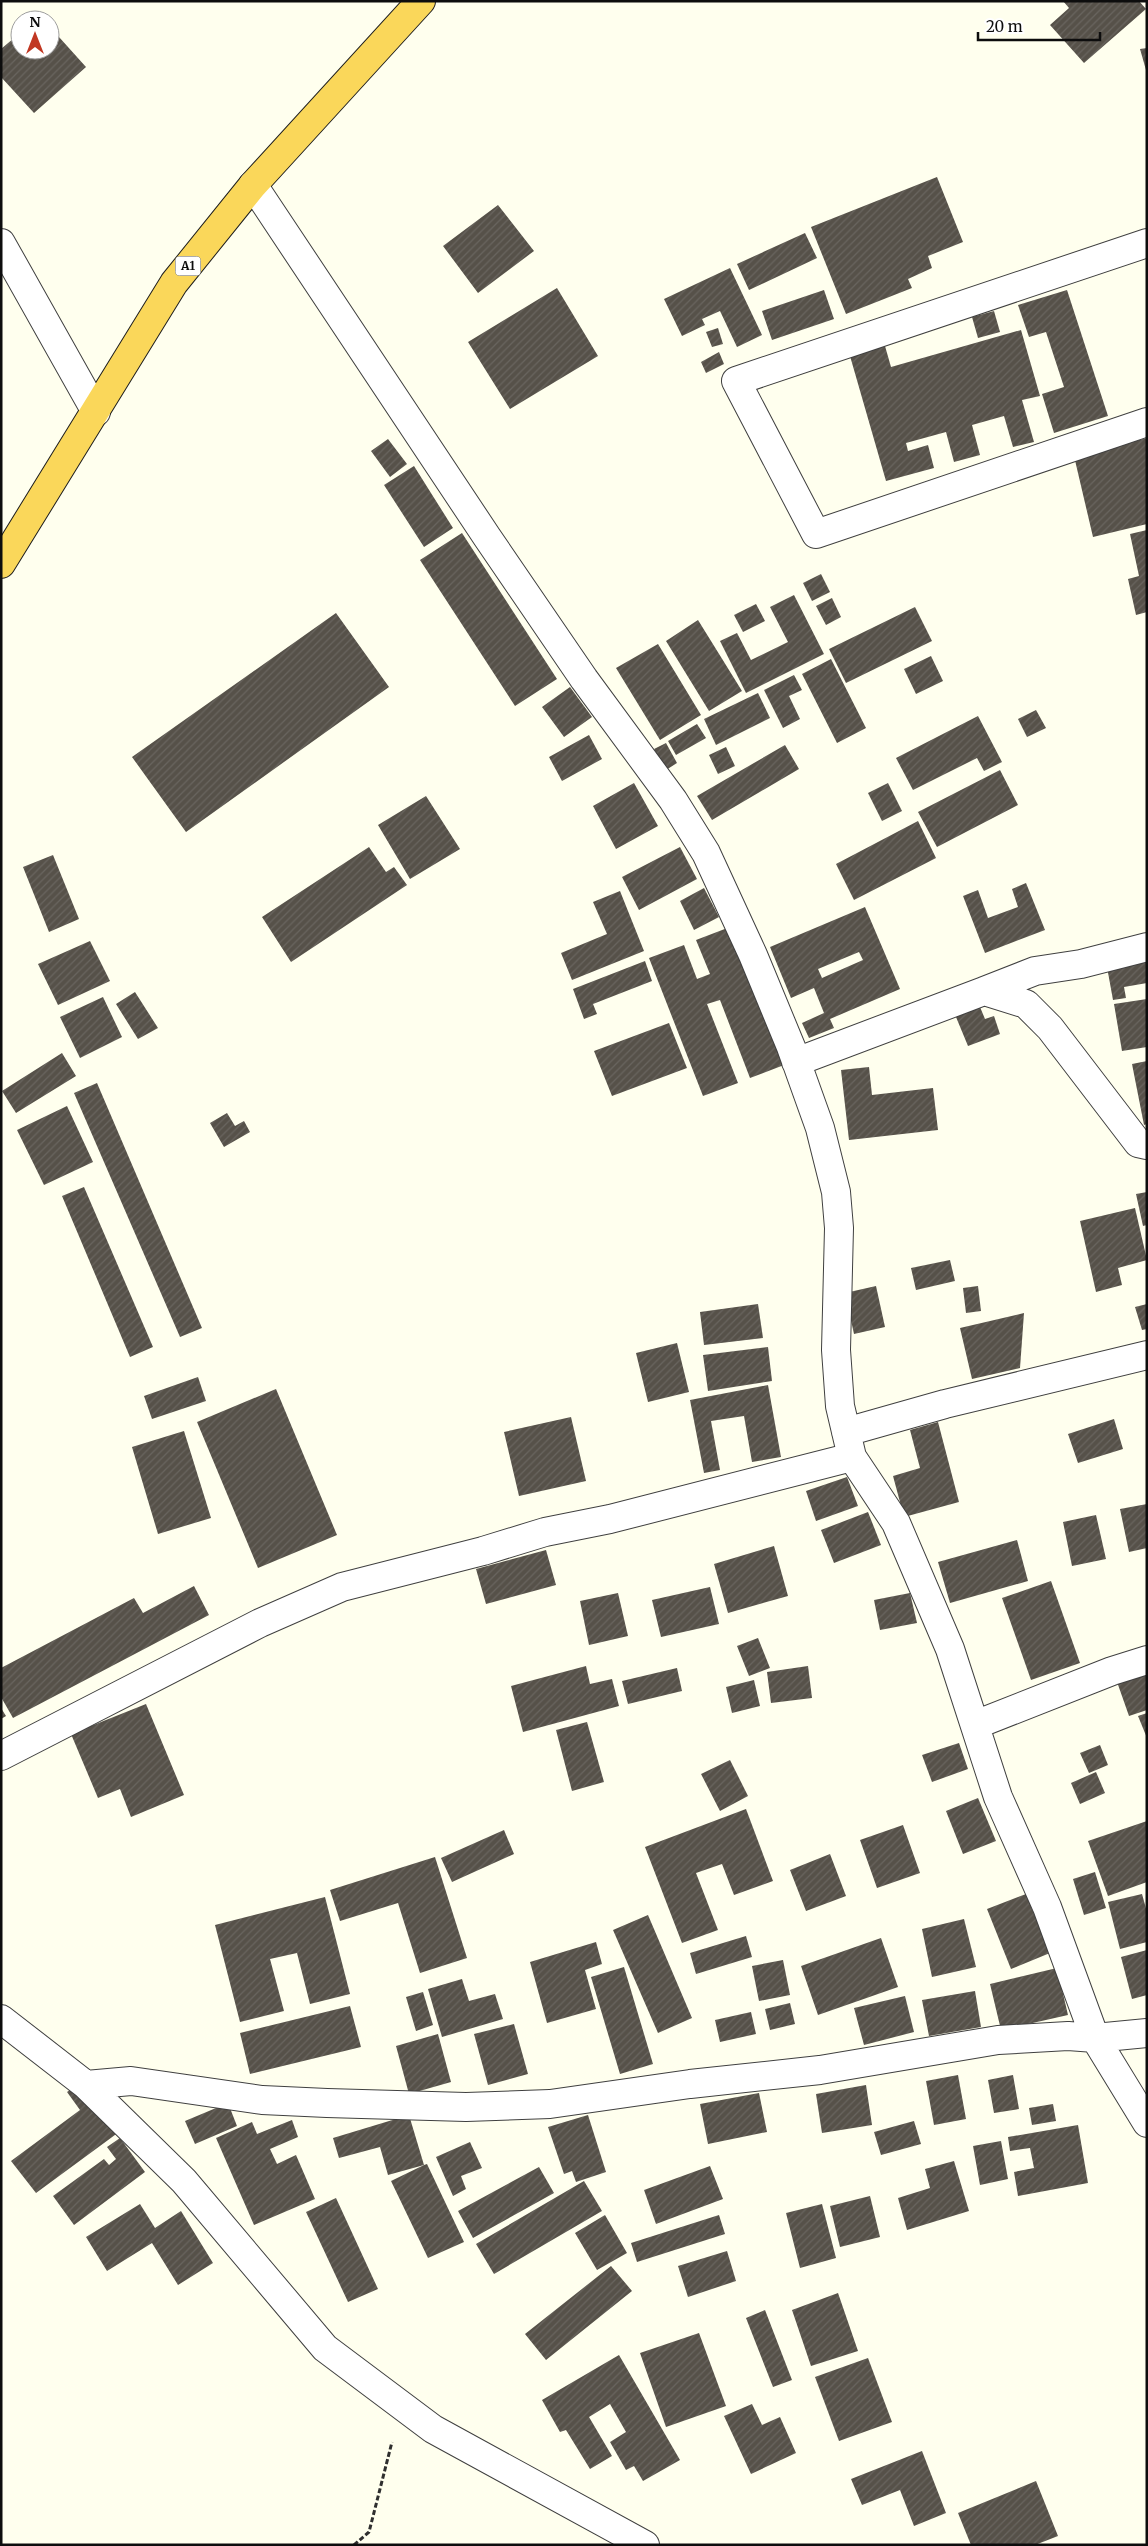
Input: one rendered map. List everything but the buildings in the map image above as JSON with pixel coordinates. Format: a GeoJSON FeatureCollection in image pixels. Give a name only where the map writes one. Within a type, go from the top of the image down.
{"type":"FeatureCollection","features":[{"type":"Feature","properties":{"kind":"highway","name":"A1"},"geometry":{"type":"LineString","coordinates":[[1,564],[174,283],[253,186],[421,1]]}},
{"type":"Feature","properties":{"kind":"street"},"geometry":{"type":"LineString","coordinates":[[253,186],[584,679],[673,800],[706,854],[753,955],[820,1128],[836,1192],[839,1228],[836,1350],[840,1406],[849,1445],[896,1524],[950,1649],[998,1797],[1047,1907],[1095,2038],[1147,2123]]}},
{"type":"Feature","properties":{"kind":"street"},"geometry":{"type":"LineString","coordinates":[[1,243],[96,412]]}},
{"type":"Feature","properties":{"kind":"street"},"geometry":{"type":"LineString","coordinates":[[1147,243],[736,381],[816,534],[1147,422]]}},
{"type":"Feature","properties":{"kind":"street"},"geometry":{"type":"LineString","coordinates":[[796,1062],[1035,971],[1081,964],[1147,947]]}},
{"type":"Feature","properties":{"kind":"street"},"geometry":{"type":"LineString","coordinates":[[984,991],[1026,1004],[1050,1028],[1138,1143],[1147,1145]]}},
{"type":"Feature","properties":{"kind":"street"},"geometry":{"type":"LineString","coordinates":[[1,1756],[260,1623],[342,1587],[483,1551],[545,1532],[610,1519],[849,1445],[945,1404],[1147,1355]]}},
{"type":"Feature","properties":{"kind":"street"},"geometry":{"type":"LineString","coordinates":[[975,1725],[1112,1671],[1147,1660]]}},
{"type":"Feature","properties":{"kind":"street"},"geometry":{"type":"LineString","coordinates":[[1,2019],[86,2085],[184,2181],[325,2348],[433,2429],[645,2545]]}},
{"type":"Feature","properties":{"kind":"street"},"geometry":{"type":"LineString","coordinates":[[86,2085],[131,2081],[262,2100],[327,2103],[466,2107],[550,2104],[690,2084],[820,2070],[998,2040],[1068,2036],[1095,2038],[1147,2033]]}},
{"type":"Feature","properties":{"kind":"path"},"geometry":{"type":"LineString","coordinates":[[354,2545],[369,2532],[401,2405]]}}]}
